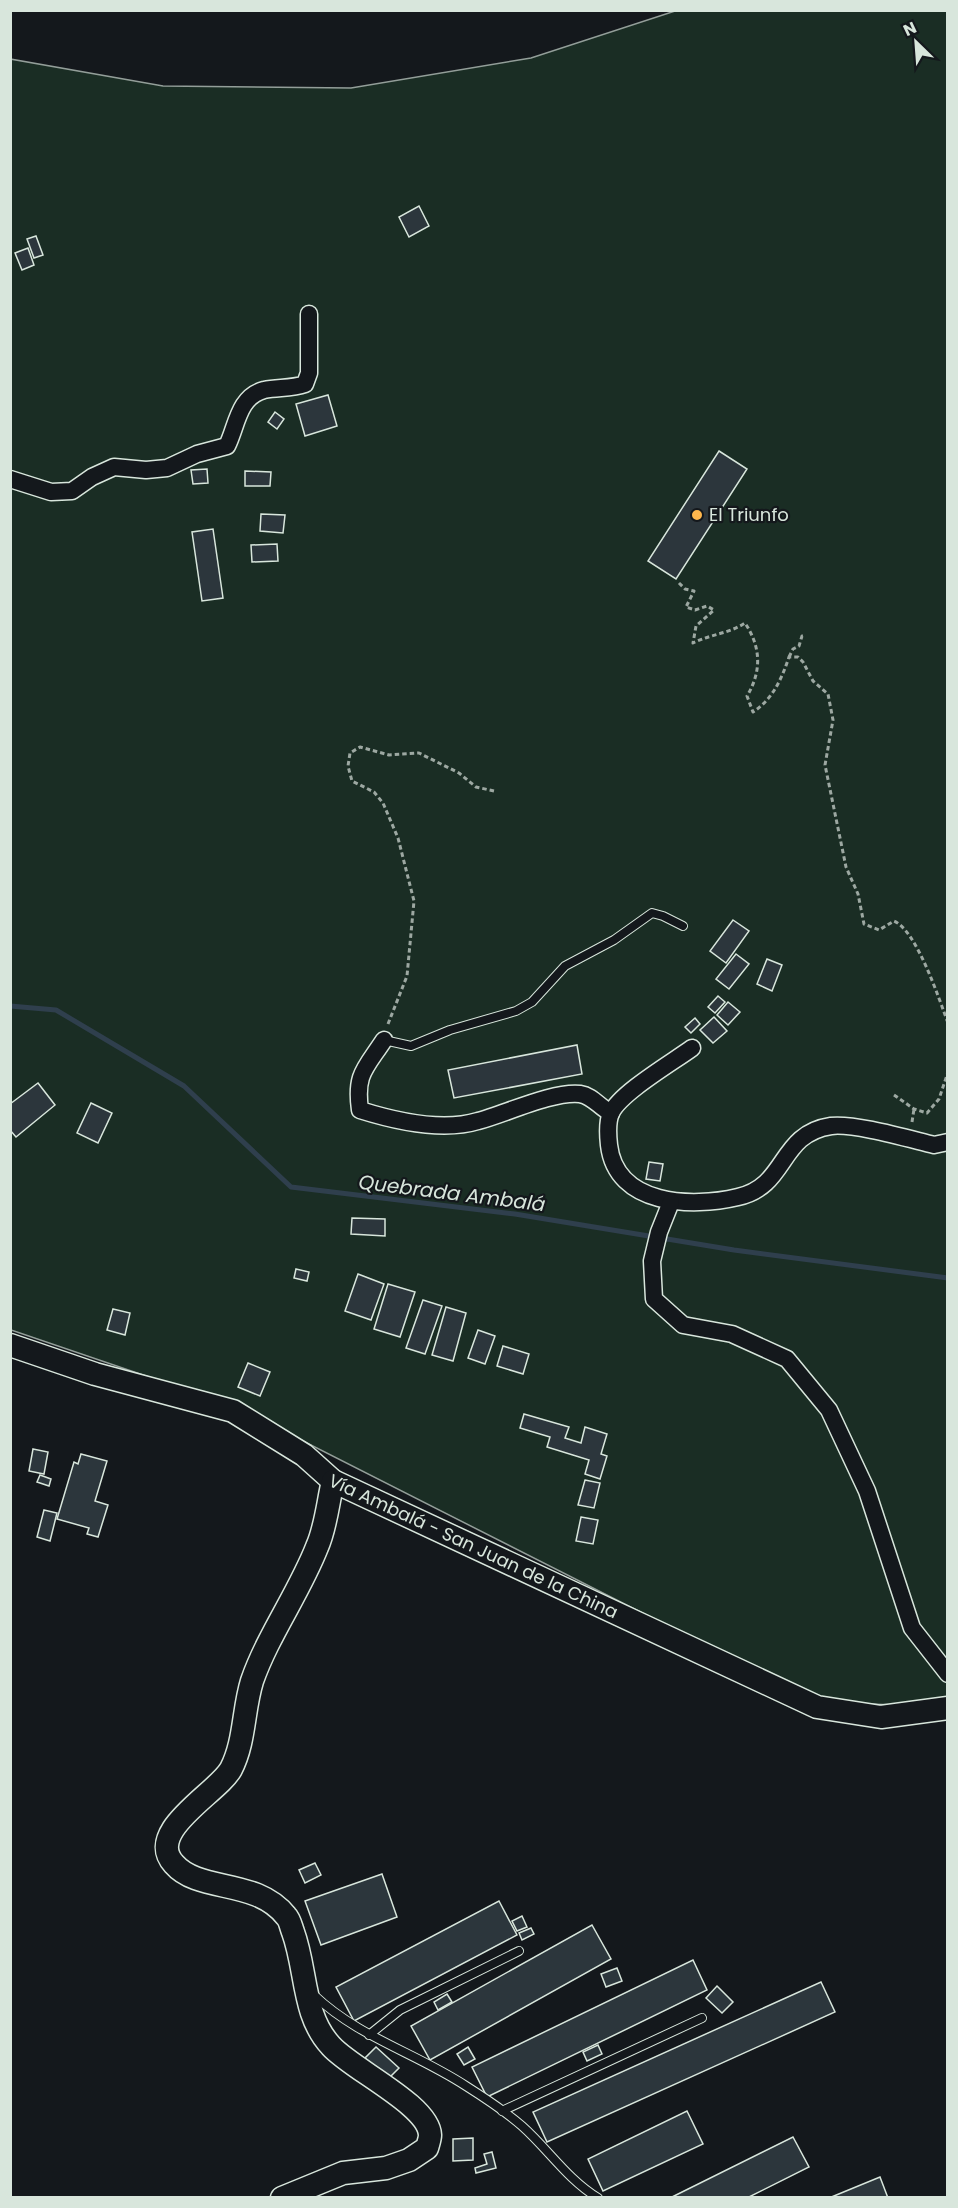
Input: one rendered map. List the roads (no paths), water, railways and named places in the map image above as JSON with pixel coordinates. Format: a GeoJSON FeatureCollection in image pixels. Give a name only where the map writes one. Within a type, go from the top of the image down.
{"type":"FeatureCollection","features":[{"type":"Feature","properties":{"kind":"street"},"geometry":{"type":"LineString","coordinates":[[10,479],[51,492],[72,491],[92,477],[114,467],[146,470],[167,468],[196,454],[227,446],[237,415],[251,395],[264,390],[293,388],[305,384],[309,374],[309,314]]}},
{"type":"Feature","properties":{"kind":"street"},"geometry":{"type":"LineString","coordinates":[[384,1040],[368,1068],[359,1077],[357,1089],[360,1110],[383,1118],[464,1125],[529,1103],[579,1094],[593,1098],[611,1113]]}},
{"type":"Feature","properties":{"kind":"street"},"geometry":{"type":"LineString","coordinates":[[692,1048],[636,1088],[611,1113],[608,1135],[610,1159],[629,1182],[649,1197],[671,1202],[736,1198],[757,1192],[772,1180],[786,1154],[804,1135],[832,1126],[934,1145],[948,1142]]}},
{"type":"Feature","properties":{"kind":"street"},"geometry":{"type":"LineString","coordinates":[[671,1202],[659,1232],[652,1261],[654,1299],[683,1325],[732,1334],[787,1359],[829,1410],[867,1491],[912,1629],[948,1674]]}},
{"type":"Feature","properties":{"kind":"street","name":"Vía Ambalá - San Juan de la China"},"geometry":{"type":"LineString","coordinates":[[10,1344],[95,1374],[233,1411],[304,1455],[333,1481],[817,1707],[881,1717],[948,1708]]}},
{"type":"Feature","properties":{"kind":"street"},"geometry":{"type":"LineString","coordinates":[[282,2198],[343,2173],[386,2168],[410,2160],[427,2148],[430,2134],[423,2119],[411,2106],[337,2054],[318,2032],[305,1986],[299,1949],[287,1917],[263,1895],[192,1877],[173,1864],[167,1845],[176,1822],[206,1796],[230,1770],[241,1742],[244,1707],[253,1679],[318,1545],[333,1481]]}},
{"type":"Feature","properties":{"kind":"lane"},"geometry":{"type":"LineString","coordinates":[[384,1040],[411,1046],[450,1030],[516,1011],[532,1002],[565,966],[614,940],[652,914],[663,916],[683,926]]}},
{"type":"Feature","properties":{"kind":"lane"},"geometry":{"type":"LineString","coordinates":[[369,2035],[400,2010],[519,1951]]}},
{"type":"Feature","properties":{"kind":"lane"},"geometry":{"type":"LineString","coordinates":[[305,1986],[333,2013],[369,2035],[465,2085],[502,2111],[522,2126],[580,2187],[598,2198]]}},
{"type":"Feature","properties":{"kind":"lane"},"geometry":{"type":"LineString","coordinates":[[502,2111],[702,2018]]}},
{"type":"Feature","properties":{"kind":"waterway","name":"Quebrada Ambalá"},"geometry":{"type":"LineString","coordinates":[[10,1006],[56,1010],[184,1086],[291,1187],[515,1214],[734,1250],[948,1278]]}},
{"type":"Feature","properties":{"kind":"place","name":"El Triunfo"},"geometry":{"type":"Point","coordinates":[697,515]}}]}
